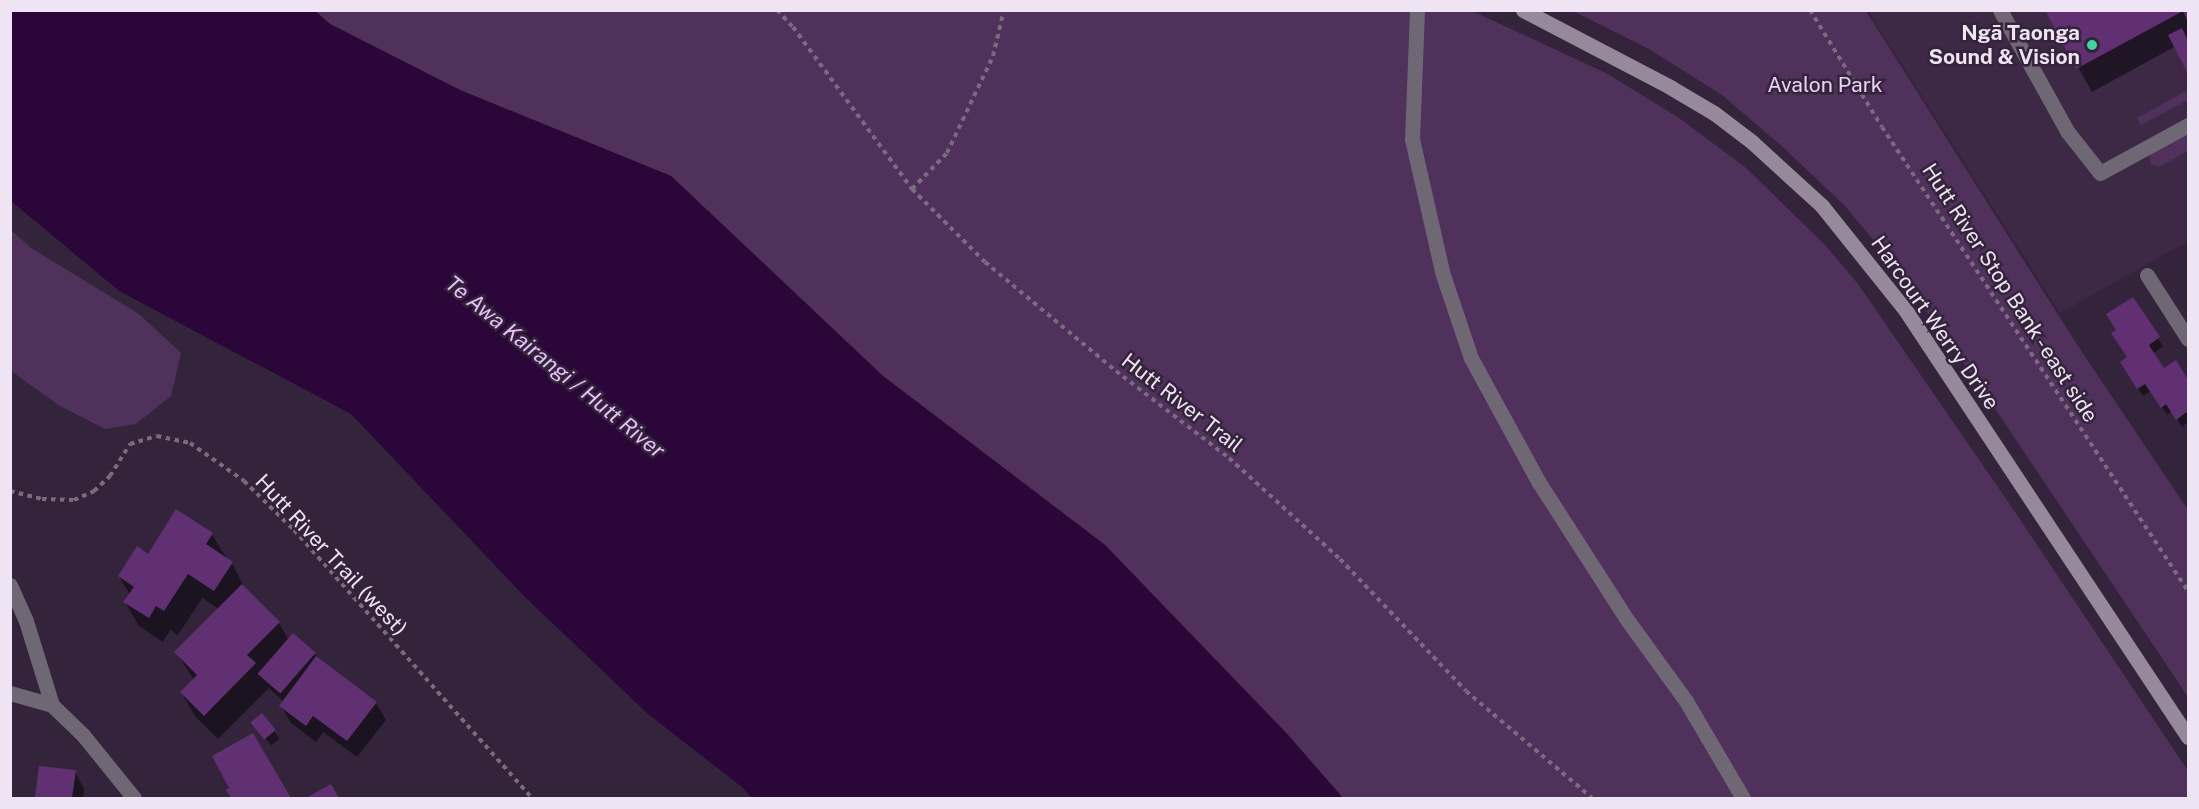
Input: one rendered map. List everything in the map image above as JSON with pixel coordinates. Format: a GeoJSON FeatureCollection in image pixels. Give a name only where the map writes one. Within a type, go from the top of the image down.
{"type":"FeatureCollection","features":[{"type":"Feature","properties":{"kind":"main road","name":"Harcourt Werry Drive"},"geometry":{"type":"LineString","coordinates":[[1523,10],[1670,87],[1714,113],[1752,142],[1822,206],[1906,311],[2188,737]]}},
{"type":"Feature","properties":{"kind":"street"},"geometry":{"type":"LineString","coordinates":[[1417,10],[1412,139],[1443,275],[1471,358],[1538,481],[1628,621],[1686,701],[1743,798]]}},
{"type":"Feature","properties":{"kind":"street"},"geometry":{"type":"LineString","coordinates":[[2000,10],[2067,131],[2100,173],[2188,125]]}},
{"type":"Feature","properties":{"kind":"street"},"geometry":{"type":"LineString","coordinates":[[2147,275],[2188,339]]}},
{"type":"Feature","properties":{"kind":"street"},"geometry":{"type":"LineString","coordinates":[[10,585],[26,621],[52,705]]}},
{"type":"Feature","properties":{"kind":"street"},"geometry":{"type":"LineString","coordinates":[[10,693],[52,705],[83,735],[135,798]]}},
{"type":"Feature","properties":{"kind":"path","name":"Hutt River Trail"},"geometry":{"type":"LineString","coordinates":[[777,10],[793,27],[912,189],[985,262],[1116,371],[1229,458],[1340,559],[1466,691],[1592,798]]}},
{"type":"Feature","properties":{"kind":"path"},"geometry":{"type":"LineString","coordinates":[[912,189],[947,153],[993,56],[1004,10]]}},
{"type":"Feature","properties":{"kind":"path","name":"Hutt River Stop Bank - east side"},"geometry":{"type":"LineString","coordinates":[[1810,10],[1882,127],[2188,591]]}},
{"type":"Feature","properties":{"kind":"path","name":"Hutt River Trail (west)"},"geometry":{"type":"LineString","coordinates":[[10,491],[42,499],[74,500],[94,491],[110,476],[130,444],[157,436],[190,443],[244,481],[294,530],[532,798]]}},
{"type":"Feature","properties":{"kind":"shaded area"},"geometry":{"type":"Polygon","coordinates":[[[1868,11],[2188,11],[2188,241],[2060,313],[1868,11]]]}},
{"type":"Feature","properties":{"kind":"green space"},"geometry":{"type":"Polygon","coordinates":[[[315,11],[1472,11],[1606,73],[1679,118],[1745,167],[1824,244],[1858,284],[2013,509],[2188,771],[2188,798],[1343,798],[1289,736],[1105,545],[883,376],[671,176],[460,90],[330,24],[315,11]]]}},
{"type":"Feature","properties":{"kind":"green space","name":"Avalon Park"},"geometry":{"type":"Polygon","coordinates":[[[1573,11],[1866,11],[2076,343],[2188,510],[2188,697],[1984,392],[1886,255],[1844,205],[1785,149],[1722,95],[1649,49],[1573,11]]]}},
{"type":"Feature","properties":{"kind":"green space"},"geometry":{"type":"Polygon","coordinates":[[[2188,90],[2188,100],[2141,125],[2137,118],[2188,90]]]}},
{"type":"Feature","properties":{"kind":"green space"},"geometry":{"type":"Polygon","coordinates":[[[2188,132],[2188,151],[2159,167],[2151,164],[2149,158],[2151,152],[2188,132]]]}},
{"type":"Feature","properties":{"kind":"green space"},"geometry":{"type":"Polygon","coordinates":[[[11,230],[31,248],[139,314],[181,353],[171,396],[136,424],[105,429],[60,406],[11,371],[11,230]]]}},
{"type":"Feature","properties":{"kind":"water","name":"Te Awa Kairangi / Hutt River"},"geometry":{"type":"Polygon","coordinates":[[[10,11],[315,11],[330,24],[460,90],[671,176],[883,376],[1105,545],[1289,736],[1343,798],[752,798],[743,788],[648,714],[526,598],[351,414],[119,291],[11,201],[10,11]]]}},
{"type":"Feature","properties":{"kind":"building","name":"Ngā Taonga Sound & Vision"},"geometry":{"type":"Polygon","coordinates":[[[2045,10],[2188,10],[2188,22],[2183,11],[2076,69],[2045,10]]]}},
{"type":"Feature","properties":{"kind":"building"},"geometry":{"type":"Polygon","coordinates":[[[2182,28],[2188,41],[2188,74],[2168,35],[2182,28]]]}},
{"type":"Feature","properties":{"kind":"building"},"geometry":{"type":"Polygon","coordinates":[[[2133,297],[2160,337],[2149,345],[2164,368],[2176,360],[2188,380],[2188,411],[2176,420],[2166,404],[2161,408],[2145,384],[2137,389],[2120,362],[2127,357],[2111,333],[2116,330],[2106,314],[2133,297]]]}},
{"type":"Feature","properties":{"kind":"building"},"geometry":{"type":"Polygon","coordinates":[[[176,509],[213,533],[206,544],[233,562],[214,591],[188,574],[164,611],[156,606],[149,618],[123,602],[134,587],[118,576],[137,546],[148,554],[176,509]]]}},
{"type":"Feature","properties":{"kind":"building"},"geometry":{"type":"Polygon","coordinates":[[[242,584],[280,622],[247,655],[256,663],[204,716],[180,692],[197,675],[174,652],[242,584]]]}},
{"type":"Feature","properties":{"kind":"building"},"geometry":{"type":"Polygon","coordinates":[[[293,633],[316,653],[280,693],[258,674],[293,633]]]}},
{"type":"Feature","properties":{"kind":"building"},"geometry":{"type":"Polygon","coordinates":[[[316,656],[377,702],[347,741],[313,716],[306,726],[279,706],[316,656]]]}},
{"type":"Feature","properties":{"kind":"building"},"geometry":{"type":"Polygon","coordinates":[[[262,713],[276,730],[264,740],[250,722],[262,713]]]}},
{"type":"Feature","properties":{"kind":"building"},"geometry":{"type":"Polygon","coordinates":[[[253,733],[291,798],[231,798],[226,790],[229,788],[212,756],[253,733]]]}},
{"type":"Feature","properties":{"kind":"building"},"geometry":{"type":"Polygon","coordinates":[[[39,766],[76,770],[72,798],[35,798],[39,766]]]}},
{"type":"Feature","properties":{"kind":"building"},"geometry":{"type":"Polygon","coordinates":[[[331,784],[339,798],[306,798],[331,784]]]}},
{"type":"Feature","properties":{"kind":"place","name":"Ngā Taonga Sound & Vision"},"geometry":{"type":"Point","coordinates":[2092,45]}}]}
